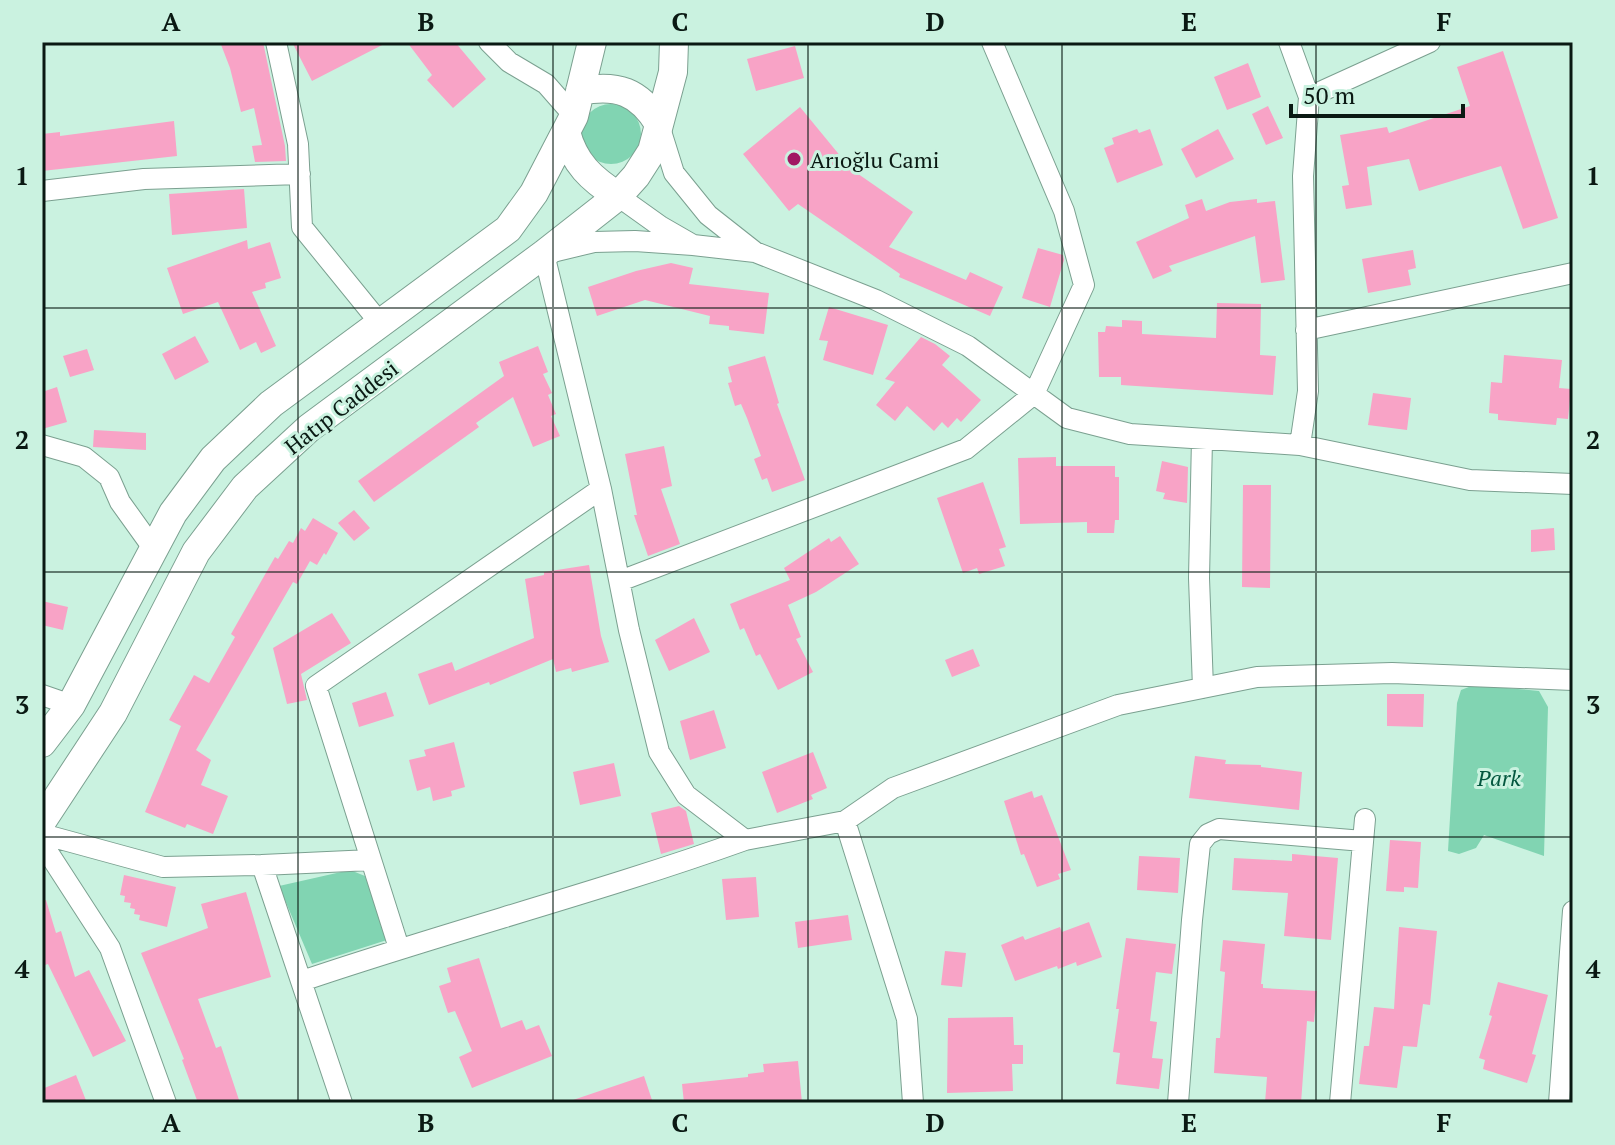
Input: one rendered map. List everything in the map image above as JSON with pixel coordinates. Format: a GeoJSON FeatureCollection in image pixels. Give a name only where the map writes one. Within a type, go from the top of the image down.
{"type":"FeatureCollection","features":[{"type":"Feature","properties":{"kind":"main road","name":"Hatıp Caddesi"},"geometry":{"type":"LineString","coordinates":[[42,743],[71,705],[173,513],[213,459],[271,404],[508,229],[534,193],[573,113],[592,42]]}},
{"type":"Feature","properties":{"kind":"main road","name":"Hatıp Caddesi"},"geometry":{"type":"LineString","coordinates":[[42,821],[113,713],[196,552],[245,487],[309,428],[618,196],[652,151],[673,72],[674,42]]}},
{"type":"Feature","properties":{"kind":"main road"},"geometry":{"type":"LineString","coordinates":[[618,196],[593,178],[573,156],[573,113],[604,88],[623,91],[638,98],[659,124]]}},
{"type":"Feature","properties":{"kind":"street"},"geometry":{"type":"LineString","coordinates":[[276,42],[298,144],[302,227],[380,323]]}},
{"type":"Feature","properties":{"kind":"street"},"geometry":{"type":"LineString","coordinates":[[489,42],[509,62],[546,84],[573,113]]}},
{"type":"Feature","properties":{"kind":"street"},"geometry":{"type":"LineString","coordinates":[[620,581],[966,449],[1034,394],[1084,285],[1064,211],[992,42]]}},
{"type":"Feature","properties":{"kind":"street"},"geometry":{"type":"LineString","coordinates":[[1289,42],[1309,97],[1303,176],[1308,391],[1300,445]]}},
{"type":"Feature","properties":{"kind":"street"},"geometry":{"type":"LineString","coordinates":[[1309,97],[1430,42]]}},
{"type":"Feature","properties":{"kind":"street"},"geometry":{"type":"LineString","coordinates":[[659,124],[674,173],[708,215],[755,252]]}},
{"type":"Feature","properties":{"kind":"street"},"geometry":{"type":"LineString","coordinates":[[42,191],[144,179],[300,174]]}},
{"type":"Feature","properties":{"kind":"street"},"geometry":{"type":"LineString","coordinates":[[618,196],[693,245]]}},
{"type":"Feature","properties":{"kind":"street"},"geometry":{"type":"LineString","coordinates":[[745,840],[686,795],[659,752],[629,630],[601,489],[544,254],[594,242],[635,241],[755,252],[876,300],[968,346],[1067,418],[1130,434],[1300,445],[1470,480],[1573,484]]}},
{"type":"Feature","properties":{"kind":"street"},"geometry":{"type":"LineString","coordinates":[[1306,330],[1573,273]]}},
{"type":"Feature","properties":{"kind":"street"},"geometry":{"type":"LineString","coordinates":[[1202,439],[1199,578],[1203,688]]}},
{"type":"Feature","properties":{"kind":"street"},"geometry":{"type":"LineString","coordinates":[[42,445],[84,457],[109,477],[120,502],[153,548]]}},
{"type":"Feature","properties":{"kind":"street"},"geometry":{"type":"LineString","coordinates":[[399,948],[316,686],[601,489]]}},
{"type":"Feature","properties":{"kind":"street"},"geometry":{"type":"LineString","coordinates":[[302,981],[745,840],[845,821],[893,788],[1118,705],[1257,677],[1392,673],[1573,680]]}},
{"type":"Feature","properties":{"kind":"street"},"geometry":{"type":"LineString","coordinates":[[42,695],[71,705]]}},
{"type":"Feature","properties":{"kind":"street"},"geometry":{"type":"LineString","coordinates":[[1340,1103],[1365,819]]}},
{"type":"Feature","properties":{"kind":"street"},"geometry":{"type":"LineString","coordinates":[[845,821],[907,1019],[913,1103]]}},
{"type":"Feature","properties":{"kind":"street"},"geometry":{"type":"LineString","coordinates":[[1178,1103],[1200,844],[1208,834],[1219,829],[1363,841]]}},
{"type":"Feature","properties":{"kind":"street"},"geometry":{"type":"LineString","coordinates":[[42,834],[163,867],[371,860]]}},
{"type":"Feature","properties":{"kind":"street"},"geometry":{"type":"LineString","coordinates":[[42,843],[110,948],[166,1103]]}},
{"type":"Feature","properties":{"kind":"street"},"geometry":{"type":"LineString","coordinates":[[262,865],[342,1103]]}},
{"type":"Feature","properties":{"kind":"street"},"geometry":{"type":"LineString","coordinates":[[1559,1103],[1573,911]]}},
{"type":"Feature","properties":{"kind":"green space"},"geometry":{"type":"Polygon","coordinates":[[[611,104],[623,106],[632,113],[639,122],[639,146],[632,155],[623,162],[611,164],[599,162],[590,155],[583,146],[581,134],[583,122],[590,113],[599,106],[611,104]]]}},
{"type":"Feature","properties":{"kind":"green space","name":"Park"},"geometry":{"type":"Polygon","coordinates":[[[1474,685],[1539,691],[1548,707],[1544,856],[1484,835],[1476,848],[1459,854],[1448,851],[1457,703],[1461,690],[1474,685]]]}},
{"type":"Feature","properties":{"kind":"green space"},"geometry":{"type":"Polygon","coordinates":[[[350,870],[365,876],[387,940],[312,964],[279,886],[350,870]]]}},
{"type":"Feature","properties":{"kind":"building"},"geometry":{"type":"Polygon","coordinates":[[[220,42],[263,42],[286,161],[255,162],[252,146],[262,145],[254,108],[241,112],[220,42]]]}},
{"type":"Feature","properties":{"kind":"building"},"geometry":{"type":"Polygon","coordinates":[[[292,42],[388,42],[312,81],[292,42]]]}},
{"type":"Feature","properties":{"kind":"building"},"geometry":{"type":"Polygon","coordinates":[[[407,42],[455,42],[486,79],[453,108],[427,80],[432,75],[407,42]]]}},
{"type":"Feature","properties":{"kind":"building"},"geometry":{"type":"Polygon","coordinates":[[[795,46],[804,78],[756,91],[747,59],[795,46]]]}},
{"type":"Feature","properties":{"kind":"building"},"geometry":{"type":"Polygon","coordinates":[[[1503,51],[1558,218],[1523,229],[1501,166],[1419,191],[1409,159],[1367,167],[1372,205],[1346,209],[1342,186],[1349,185],[1340,135],[1387,127],[1389,133],[1470,106],[1457,67],[1503,51]]]}},
{"type":"Feature","properties":{"kind":"building"},"geometry":{"type":"Polygon","coordinates":[[[1248,63],[1261,97],[1227,110],[1214,77],[1248,63]]]}},
{"type":"Feature","properties":{"kind":"building"},"geometry":{"type":"Polygon","coordinates":[[[1268,106],[1283,138],[1266,145],[1252,114],[1268,106]]]}},
{"type":"Feature","properties":{"kind":"building"},"geometry":{"type":"Polygon","coordinates":[[[800,107],[851,169],[913,212],[889,247],[966,280],[970,272],[1003,287],[990,316],[899,277],[900,274],[798,204],[789,211],[743,154],[800,107]]]}},
{"type":"Feature","properties":{"kind":"building"},"geometry":{"type":"Polygon","coordinates":[[[174,121],[177,156],[42,171],[42,134],[60,132],[60,136],[174,121]]]}},
{"type":"Feature","properties":{"kind":"building"},"geometry":{"type":"Polygon","coordinates":[[[1137,129],[1139,133],[1150,129],[1163,165],[1117,183],[1104,148],[1114,144],[1112,138],[1137,129]]]}},
{"type":"Feature","properties":{"kind":"building"},"geometry":{"type":"Polygon","coordinates":[[[1218,129],[1234,159],[1196,178],[1181,149],[1218,129]]]}},
{"type":"Feature","properties":{"kind":"building"},"geometry":{"type":"Polygon","coordinates":[[[244,189],[247,228],[172,235],[169,194],[244,189]]]}},
{"type":"Feature","properties":{"kind":"building"},"geometry":{"type":"Polygon","coordinates":[[[1202,199],[1206,211],[1230,202],[1275,201],[1285,280],[1261,283],[1255,236],[1169,266],[1172,271],[1153,279],[1136,242],[1189,218],[1185,205],[1202,199]]]}},
{"type":"Feature","properties":{"kind":"building"},"geometry":{"type":"Polygon","coordinates":[[[247,240],[248,249],[270,242],[281,278],[265,283],[266,288],[252,292],[276,346],[261,353],[256,342],[240,350],[218,302],[183,314],[167,268],[247,240]]]}},
{"type":"Feature","properties":{"kind":"building"},"geometry":{"type":"Polygon","coordinates":[[[1038,248],[1063,255],[1050,307],[1022,298],[1038,248]]]}},
{"type":"Feature","properties":{"kind":"building"},"geometry":{"type":"Polygon","coordinates":[[[1413,250],[1416,268],[1408,270],[1411,285],[1368,293],[1362,259],[1413,250]]]}},
{"type":"Feature","properties":{"kind":"building"},"geometry":{"type":"Polygon","coordinates":[[[671,263],[693,268],[689,284],[769,293],[764,334],[729,330],[729,326],[709,324],[710,316],[645,300],[597,316],[588,287],[671,263]]]}},
{"type":"Feature","properties":{"kind":"building"},"geometry":{"type":"Polygon","coordinates":[[[1217,303],[1261,304],[1260,355],[1276,356],[1273,395],[1121,385],[1121,377],[1099,377],[1098,332],[1105,332],[1106,326],[1122,327],[1122,320],[1142,321],[1142,334],[1216,338],[1217,303]]]}},
{"type":"Feature","properties":{"kind":"building"},"geometry":{"type":"Polygon","coordinates":[[[829,307],[888,325],[873,375],[823,360],[828,341],[819,340],[829,307]]]}},
{"type":"Feature","properties":{"kind":"building"},"geometry":{"type":"Polygon","coordinates":[[[195,336],[209,362],[175,380],[162,354],[195,336]]]}},
{"type":"Feature","properties":{"kind":"building"},"geometry":{"type":"Polygon","coordinates":[[[921,337],[950,356],[942,365],[981,400],[961,422],[957,418],[948,428],[942,422],[934,431],[907,406],[895,421],[876,405],[895,382],[885,379],[921,337]]]}},
{"type":"Feature","properties":{"kind":"building"},"geometry":{"type":"Polygon","coordinates":[[[538,346],[548,372],[543,374],[552,393],[548,395],[556,414],[551,416],[560,436],[533,447],[513,397],[476,423],[479,427],[374,502],[358,481],[504,376],[499,362],[538,346]]]}},
{"type":"Feature","properties":{"kind":"building"},"geometry":{"type":"Polygon","coordinates":[[[87,349],[94,370],[70,377],[63,356],[87,349]]]}},
{"type":"Feature","properties":{"kind":"building"},"geometry":{"type":"Polygon","coordinates":[[[1504,355],[1562,360],[1559,388],[1571,389],[1568,419],[1557,418],[1556,425],[1498,420],[1498,414],[1489,413],[1491,382],[1502,383],[1504,355]]]}},
{"type":"Feature","properties":{"kind":"building"},"geometry":{"type":"Polygon","coordinates":[[[765,356],[777,404],[805,480],[772,492],[767,478],[762,480],[754,459],[761,456],[741,404],[735,406],[728,383],[732,382],[728,367],[765,356]]]}},
{"type":"Feature","properties":{"kind":"building"},"geometry":{"type":"Polygon","coordinates":[[[57,387],[67,422],[42,429],[42,392],[57,387]]]}},
{"type":"Feature","properties":{"kind":"building"},"geometry":{"type":"Polygon","coordinates":[[[1373,393],[1411,398],[1407,430],[1368,425],[1373,393]]]}},
{"type":"Feature","properties":{"kind":"building"},"geometry":{"type":"Polygon","coordinates":[[[94,430],[146,433],[146,450],[93,447],[94,430]]]}},
{"type":"Feature","properties":{"kind":"building"},"geometry":{"type":"Polygon","coordinates":[[[664,446],[672,486],[661,489],[680,544],[648,556],[634,515],[637,515],[625,454],[664,446]]]}},
{"type":"Feature","properties":{"kind":"building"},"geometry":{"type":"Polygon","coordinates":[[[1056,457],[1056,466],[1115,466],[1115,477],[1119,477],[1119,520],[1115,520],[1114,533],[1087,533],[1087,522],[1020,524],[1018,458],[1056,457]]]}},
{"type":"Feature","properties":{"kind":"building"},"geometry":{"type":"Polygon","coordinates":[[[1162,461],[1188,467],[1187,503],[1163,499],[1165,493],[1156,491],[1162,461]]]}},
{"type":"Feature","properties":{"kind":"building"},"geometry":{"type":"Polygon","coordinates":[[[983,482],[1006,547],[999,549],[1005,566],[979,574],[977,568],[963,573],[937,498],[983,482]]]}},
{"type":"Feature","properties":{"kind":"building"},"geometry":{"type":"Polygon","coordinates":[[[1243,485],[1271,485],[1270,588],[1242,587],[1243,485]]]}},
{"type":"Feature","properties":{"kind":"building"},"geometry":{"type":"Polygon","coordinates":[[[354,510],[370,528],[354,541],[338,523],[354,510]]]}},
{"type":"Feature","properties":{"kind":"building"},"geometry":{"type":"Polygon","coordinates":[[[313,518],[338,533],[317,565],[310,561],[297,584],[293,582],[196,750],[211,760],[201,785],[228,796],[213,834],[187,824],[185,828],[145,812],[181,726],[169,720],[194,675],[209,683],[235,637],[231,634],[275,557],[278,559],[289,541],[293,543],[301,528],[305,531],[313,518]]]}},
{"type":"Feature","properties":{"kind":"building"},"geometry":{"type":"Polygon","coordinates":[[[1554,528],[1555,550],[1531,552],[1531,530],[1554,528]]]}},
{"type":"Feature","properties":{"kind":"building"},"geometry":{"type":"Polygon","coordinates":[[[840,536],[859,564],[816,592],[788,605],[801,637],[796,639],[813,672],[778,690],[760,654],[756,656],[744,628],[740,630],[730,604],[790,580],[784,568],[829,538],[831,542],[840,536]]]}},
{"type":"Feature","properties":{"kind":"building"},"geometry":{"type":"Polygon","coordinates":[[[589,565],[601,636],[609,662],[572,672],[571,668],[556,672],[553,659],[490,685],[489,682],[429,705],[418,674],[452,662],[455,671],[534,638],[525,579],[544,575],[544,572],[589,565]]]}},
{"type":"Feature","properties":{"kind":"building"},"geometry":{"type":"Polygon","coordinates":[[[42,601],[68,607],[63,630],[42,625],[42,601]]]}},
{"type":"Feature","properties":{"kind":"building"},"geometry":{"type":"Polygon","coordinates":[[[332,613],[351,643],[301,674],[307,700],[287,704],[273,648],[332,613]]]}},
{"type":"Feature","properties":{"kind":"building"},"geometry":{"type":"Polygon","coordinates":[[[694,618],[710,652],[669,671],[655,640],[694,618]]]}},
{"type":"Feature","properties":{"kind":"building"},"geometry":{"type":"Polygon","coordinates":[[[973,649],[980,666],[952,677],[945,660],[973,649]]]}},
{"type":"Feature","properties":{"kind":"building"},"geometry":{"type":"Polygon","coordinates":[[[386,692],[394,716],[359,727],[352,703],[386,692]]]}},
{"type":"Feature","properties":{"kind":"building"},"geometry":{"type":"Polygon","coordinates":[[[1387,694],[1424,694],[1423,727],[1387,726],[1387,694]]]}},
{"type":"Feature","properties":{"kind":"building"},"geometry":{"type":"Polygon","coordinates":[[[714,710],[726,748],[690,760],[680,721],[714,710]]]}},
{"type":"Feature","properties":{"kind":"building"},"geometry":{"type":"Polygon","coordinates":[[[454,742],[465,787],[451,791],[452,796],[433,801],[430,787],[417,791],[409,760],[426,756],[424,750],[454,742]]]}},
{"type":"Feature","properties":{"kind":"building"},"geometry":{"type":"Polygon","coordinates":[[[813,752],[827,788],[811,795],[813,799],[777,813],[762,772],[813,752]]]}},
{"type":"Feature","properties":{"kind":"building"},"geometry":{"type":"Polygon","coordinates":[[[1195,756],[1226,760],[1225,764],[1261,765],[1302,772],[1299,810],[1189,798],[1195,756]]]}},
{"type":"Feature","properties":{"kind":"building"},"geometry":{"type":"Polygon","coordinates":[[[614,763],[621,796],[580,805],[573,772],[614,763]]]}},
{"type":"Feature","properties":{"kind":"building"},"geometry":{"type":"Polygon","coordinates":[[[1032,791],[1034,798],[1042,795],[1071,870],[1058,874],[1060,879],[1037,887],[1024,854],[1021,855],[1004,801],[1032,791]]]}},
{"type":"Feature","properties":{"kind":"building"},"geometry":{"type":"Polygon","coordinates":[[[679,806],[686,811],[694,844],[661,854],[651,813],[679,806]]]}},
{"type":"Feature","properties":{"kind":"building"},"geometry":{"type":"Polygon","coordinates":[[[1390,840],[1421,842],[1418,888],[1404,887],[1404,892],[1386,891],[1390,840]]]}},
{"type":"Feature","properties":{"kind":"building"},"geometry":{"type":"Polygon","coordinates":[[[1292,854],[1338,858],[1331,940],[1284,936],[1288,893],[1232,890],[1234,858],[1292,861],[1292,854]]]}},
{"type":"Feature","properties":{"kind":"building"},"geometry":{"type":"Polygon","coordinates":[[[1139,856],[1180,858],[1178,893],[1137,890],[1139,856]]]}},
{"type":"Feature","properties":{"kind":"building"},"geometry":{"type":"Polygon","coordinates":[[[124,875],[176,887],[167,927],[139,920],[140,915],[134,914],[135,909],[130,908],[131,903],[124,902],[125,896],[120,895],[124,875]]]}},
{"type":"Feature","properties":{"kind":"building"},"geometry":{"type":"Polygon","coordinates":[[[756,877],[759,917],[726,920],[722,879],[756,877]]]}},
{"type":"Feature","properties":{"kind":"building"},"geometry":{"type":"Polygon","coordinates":[[[246,892],[271,977],[198,999],[216,1048],[221,1046],[240,1103],[198,1103],[184,1059],[141,953],[208,928],[201,904],[246,892]]]}},
{"type":"Feature","properties":{"kind":"building"},"geometry":{"type":"Polygon","coordinates":[[[46,900],[56,933],[61,931],[75,977],[89,970],[126,1041],[93,1057],[48,964],[42,966],[42,901],[46,900]]]}},
{"type":"Feature","properties":{"kind":"building"},"geometry":{"type":"Polygon","coordinates":[[[848,915],[852,940],[798,948],[795,922],[848,915]]]}},
{"type":"Feature","properties":{"kind":"building"},"geometry":{"type":"Polygon","coordinates":[[[1089,922],[1102,957],[1077,966],[1076,962],[1058,969],[1057,966],[1015,981],[1001,945],[1023,936],[1025,940],[1060,927],[1062,932],[1089,922]]]}},
{"type":"Feature","properties":{"kind":"building"},"geometry":{"type":"Polygon","coordinates":[[[1399,927],[1437,931],[1430,1005],[1423,1004],[1417,1047],[1403,1046],[1397,1088],[1359,1084],[1364,1046],[1369,1046],[1374,1007],[1394,1009],[1399,927]]]}},
{"type":"Feature","properties":{"kind":"building"},"geometry":{"type":"Polygon","coordinates":[[[1126,938],[1176,944],[1172,974],[1156,972],[1150,1021],[1157,1022],[1152,1058],[1163,1059],[1159,1089],[1116,1084],[1120,1053],[1113,1052],[1126,938]]]}},
{"type":"Feature","properties":{"kind":"building"},"geometry":{"type":"Polygon","coordinates":[[[1223,940],[1265,944],[1263,988],[1317,991],[1314,1022],[1307,1021],[1301,1103],[1265,1103],[1267,1077],[1214,1073],[1225,972],[1220,971],[1223,940]]]}},
{"type":"Feature","properties":{"kind":"building"},"geometry":{"type":"Polygon","coordinates":[[[945,951],[966,953],[962,987],[941,985],[945,951]]]}},
{"type":"Feature","properties":{"kind":"building"},"geometry":{"type":"Polygon","coordinates":[[[479,958],[501,1028],[522,1020],[526,1030],[539,1025],[552,1056],[472,1088],[459,1057],[472,1051],[455,1011],[448,1013],[439,986],[451,982],[447,968],[479,958]]]}},
{"type":"Feature","properties":{"kind":"building"},"geometry":{"type":"Polygon","coordinates":[[[1498,982],[1548,995],[1527,1083],[1483,1069],[1485,1060],[1479,1058],[1492,1016],[1489,1015],[1498,982]]]}},
{"type":"Feature","properties":{"kind":"building"},"geometry":{"type":"Polygon","coordinates":[[[1013,1017],[1014,1045],[1023,1045],[1023,1064],[1012,1064],[1013,1091],[947,1093],[948,1018],[1013,1017]]]}},
{"type":"Feature","properties":{"kind":"building"},"geometry":{"type":"Polygon","coordinates":[[[798,1061],[802,1103],[684,1103],[682,1084],[748,1077],[748,1074],[764,1072],[763,1064],[798,1061]]]}},
{"type":"Feature","properties":{"kind":"building"},"geometry":{"type":"Polygon","coordinates":[[[76,1075],[87,1103],[42,1103],[42,1089],[76,1075]]]}},
{"type":"Feature","properties":{"kind":"building"},"geometry":{"type":"Polygon","coordinates":[[[644,1076],[653,1103],[574,1103],[573,1100],[644,1076]]]}},
{"type":"Feature","properties":{"kind":"place","name":"Arıoğlu Cami"},"geometry":{"type":"Point","coordinates":[794,159]}}]}
